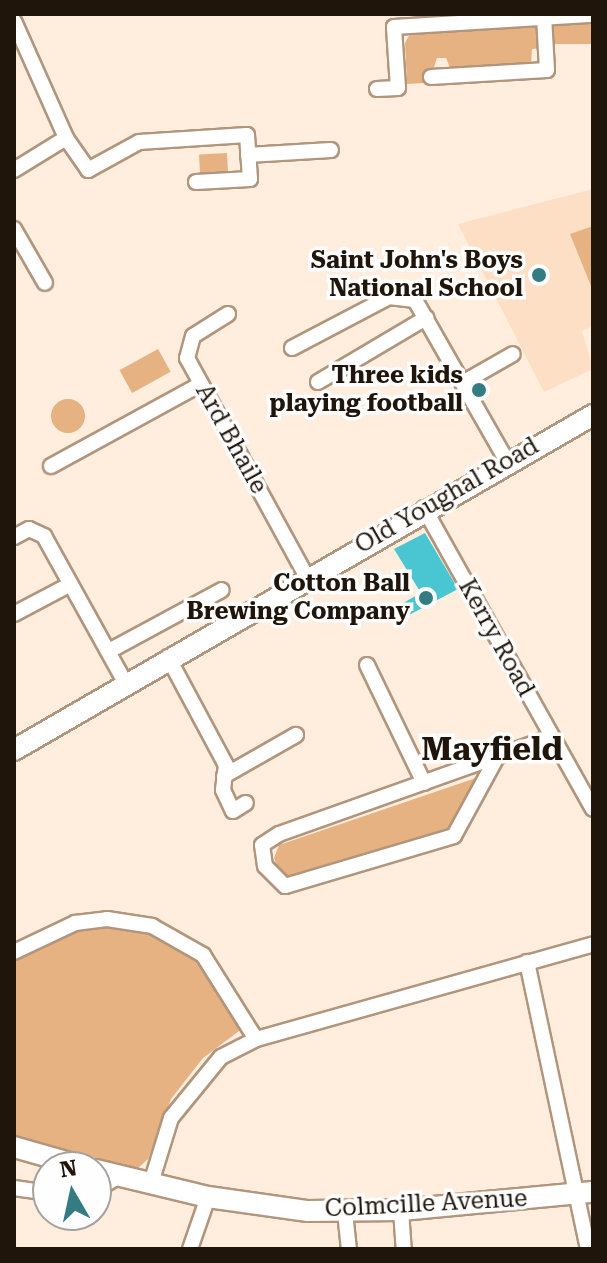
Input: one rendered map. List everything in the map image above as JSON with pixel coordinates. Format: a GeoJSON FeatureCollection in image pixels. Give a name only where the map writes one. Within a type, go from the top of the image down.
{"type":"FeatureCollection","features":[{"type":"Feature","properties":{"kind":"street"},"geometry":{"type":"LineString","coordinates":[[377,89],[398,88],[394,27],[593,15]]}},
{"type":"Feature","properties":{"kind":"street"},"geometry":{"type":"LineString","coordinates":[[431,77],[547,70],[544,16]]}},
{"type":"Feature","properties":{"kind":"street"},"geometry":{"type":"LineString","coordinates":[[14,21],[66,138],[88,170],[139,142],[247,135],[250,179],[196,182]]}},
{"type":"Feature","properties":{"kind":"street"},"geometry":{"type":"LineString","coordinates":[[14,170],[66,138]]}},
{"type":"Feature","properties":{"kind":"street"},"geometry":{"type":"LineString","coordinates":[[248,155],[331,150]]}},
{"type":"Feature","properties":{"kind":"street"},"geometry":{"type":"LineString","coordinates":[[14,229],[45,283]]}},
{"type":"Feature","properties":{"kind":"street"},"geometry":{"type":"LineString","coordinates":[[292,348],[389,297],[415,300],[507,461]]}},
{"type":"Feature","properties":{"kind":"street","name":"Ard Bhaile"},"geometry":{"type":"LineString","coordinates":[[228,314],[186,346],[201,384],[307,577]]}},
{"type":"Feature","properties":{"kind":"street"},"geometry":{"type":"LineString","coordinates":[[318,382],[426,318]]}},
{"type":"Feature","properties":{"kind":"street"},"geometry":{"type":"LineString","coordinates":[[464,382],[513,354]]}},
{"type":"Feature","properties":{"kind":"street"},"geometry":{"type":"LineString","coordinates":[[51,466],[201,384]]}},
{"type":"Feature","properties":{"kind":"street","name":"Old Youghal Road"},"geometry":{"type":"LineString","coordinates":[[14,750],[424,508],[593,415]]}},
{"type":"Feature","properties":{"kind":"street","name":"Kerry Road"},"geometry":{"type":"LineString","coordinates":[[424,508],[551,737],[591,802]]}},
{"type":"Feature","properties":{"kind":"street"},"geometry":{"type":"LineString","coordinates":[[14,537],[29,529],[44,536],[125,682]]}},
{"type":"Feature","properties":{"kind":"street"},"geometry":{"type":"LineString","coordinates":[[14,614],[71,584]]}},
{"type":"Feature","properties":{"kind":"street"},"geometry":{"type":"LineString","coordinates":[[109,651],[222,590]]}},
{"type":"Feature","properties":{"kind":"street"},"geometry":{"type":"LineString","coordinates":[[168,657],[226,765],[223,790],[233,811],[246,803]]}},
{"type":"Feature","properties":{"kind":"street"},"geometry":{"type":"LineString","coordinates":[[367,665],[424,783]]}},
{"type":"Feature","properties":{"kind":"street"},"geometry":{"type":"LineString","coordinates":[[224,776],[296,735]]}},
{"type":"Feature","properties":{"kind":"street"},"geometry":{"type":"LineString","coordinates":[[497,757],[454,836],[285,886],[265,866],[262,845],[279,834],[551,737]]}},
{"type":"Feature","properties":{"kind":"street"},"geometry":{"type":"LineString","coordinates":[[14,952],[75,923],[107,919],[152,926],[203,955],[256,1039]]}},
{"type":"Feature","properties":{"kind":"street"},"geometry":{"type":"LineString","coordinates":[[151,1183],[171,1118],[198,1078],[256,1039],[593,944]]}},
{"type":"Feature","properties":{"kind":"street"},"geometry":{"type":"LineString","coordinates":[[527,962],[584,1193],[588,1249]]}},
{"type":"Feature","properties":{"kind":"street","name":"Colmcille Avenue"},"geometry":{"type":"LineString","coordinates":[[112,1175],[208,1197],[345,1212],[401,1210],[584,1193]]}},
{"type":"Feature","properties":{"kind":"street"},"geometry":{"type":"LineString","coordinates":[[112,1181],[118,1177]]}},
{"type":"Feature","properties":{"kind":"street"},"geometry":{"type":"LineString","coordinates":[[190,1249],[208,1197]]}},
{"type":"Feature","properties":{"kind":"street"},"geometry":{"type":"LineString","coordinates":[[401,1210],[404,1249]]}},
{"type":"Feature","properties":{"kind":"street"},"geometry":{"type":"LineString","coordinates":[[345,1212],[349,1249]]}},
{"type":"Feature","properties":{"kind":"shaded area"},"geometry":{"type":"Polygon","coordinates":[[[552,20],[593,20],[593,44],[552,44],[552,20]]]}},
{"type":"Feature","properties":{"kind":"shaded area"},"geometry":{"type":"Polygon","coordinates":[[[535,24],[541,48],[532,49],[531,65],[451,70],[446,58],[437,58],[433,70],[423,72],[424,83],[407,84],[405,43],[411,32],[535,24]]]}},
{"type":"Feature","properties":{"kind":"shaded area"},"geometry":{"type":"Polygon","coordinates":[[[227,153],[228,174],[200,175],[199,154],[227,153]]]}},
{"type":"Feature","properties":{"kind":"shaded area","name":"Saint John's Boys National School"},"geometry":{"type":"Polygon","coordinates":[[[593,189],[593,326],[582,331],[593,369],[544,392],[458,224],[593,189]]]}},
{"type":"Feature","properties":{"kind":"shaded area"},"geometry":{"type":"Polygon","coordinates":[[[593,226],[593,291],[570,234],[593,226]]]}},
{"type":"Feature","properties":{"kind":"shaded area"},"geometry":{"type":"Polygon","coordinates":[[[158,349],[171,372],[132,393],[120,370],[158,349]]]}},
{"type":"Feature","properties":{"kind":"shaded area"},"geometry":{"type":"Polygon","coordinates":[[[68,399],[80,404],[85,416],[80,428],[68,433],[56,428],[51,416],[56,404],[68,399]]]}},
{"type":"Feature","properties":{"kind":"shaded area"},"geometry":{"type":"Polygon","coordinates":[[[476,778],[450,832],[291,877],[279,873],[274,858],[279,845],[476,778]]]}},
{"type":"Feature","properties":{"kind":"shaded area"},"geometry":{"type":"Polygon","coordinates":[[[128,924],[174,943],[205,966],[243,1028],[203,1058],[171,1099],[148,1159],[137,1169],[112,1162],[112,1151],[68,1151],[14,1137],[14,957],[75,927],[128,924]]]}},
{"type":"Feature","properties":{"kind":"building"},"geometry":{"type":"Polygon","coordinates":[[[425,533],[458,589],[409,615],[403,603],[421,593],[394,549],[425,533]]]}},
{"type":"Feature","properties":{"kind":"place","name":"Saint John's Boys National School"},"geometry":{"type":"Point","coordinates":[539,275]}},
{"type":"Feature","properties":{"kind":"place","name":"Three kids playing football"},"geometry":{"type":"Point","coordinates":[479,390]}},
{"type":"Feature","properties":{"kind":"place","name":"Cotton Ball Brewing Company"},"geometry":{"type":"Point","coordinates":[426,598]}},
{"type":"Feature","properties":{"kind":"district","name":"Mayfield"},"geometry":{"type":"Point","coordinates":[492,749]}}]}
